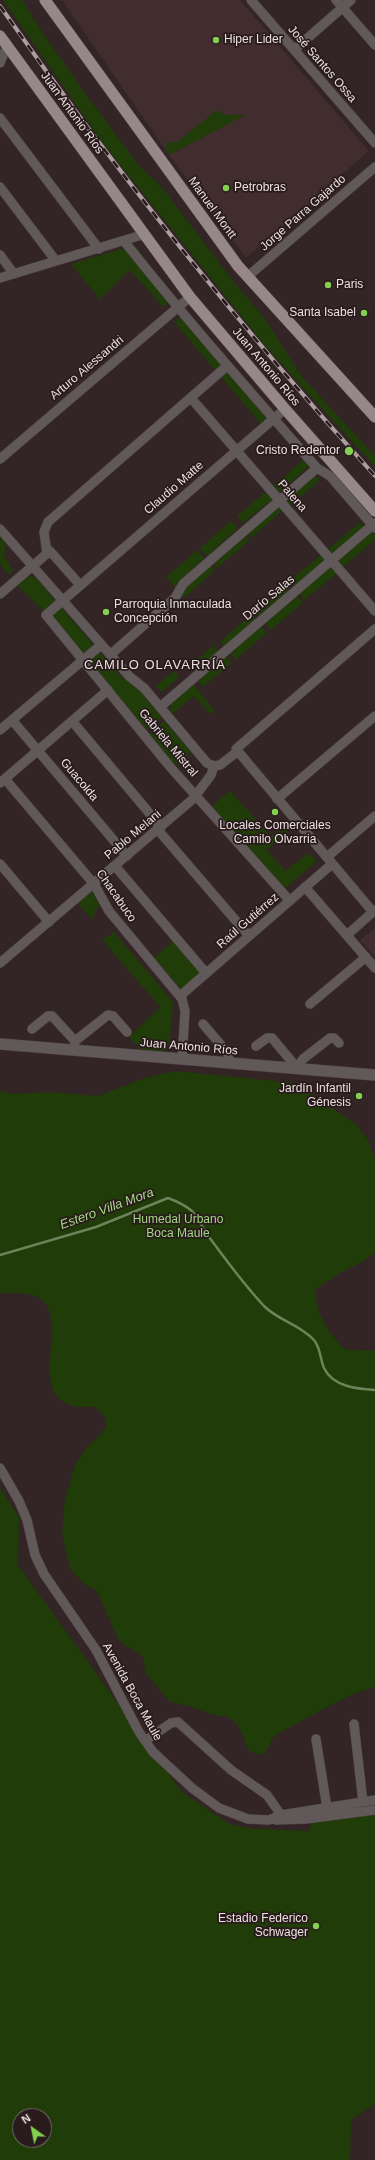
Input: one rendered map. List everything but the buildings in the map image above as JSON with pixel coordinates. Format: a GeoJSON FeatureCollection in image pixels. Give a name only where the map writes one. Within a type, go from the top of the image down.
{"type":"FeatureCollection","features":[{"type":"Feature","properties":{"kind":"main road","name":"Manuel Montt"},"geometry":{"type":"LineString","coordinates":[[46,0],[247,277],[375,417]]}},
{"type":"Feature","properties":{"kind":"main road","name":"Juan Antonio Ríos"},"geometry":{"type":"LineString","coordinates":[[0,36],[146,234],[190,297],[284,409],[375,511]]}},
{"type":"Feature","properties":{"kind":"street","name":"José Santos Ossa"},"geometry":{"type":"LineString","coordinates":[[251,0],[375,143]]}},
{"type":"Feature","properties":{"kind":"street"},"geometry":{"type":"LineString","coordinates":[[336,0],[375,45]]}},
{"type":"Feature","properties":{"kind":"street"},"geometry":{"type":"LineString","coordinates":[[294,50],[351,0]]}},
{"type":"Feature","properties":{"kind":"street"},"geometry":{"type":"LineString","coordinates":[[0,63],[8,46]]}},
{"type":"Feature","properties":{"kind":"street"},"geometry":{"type":"LineString","coordinates":[[0,118],[99,249]]}},
{"type":"Feature","properties":{"kind":"street","name":"Jorge Parra Gajardo"},"geometry":{"type":"LineString","coordinates":[[247,277],[375,166]]}},
{"type":"Feature","properties":{"kind":"street"},"geometry":{"type":"LineString","coordinates":[[0,187],[56,261]]}},
{"type":"Feature","properties":{"kind":"street"},"geometry":{"type":"LineString","coordinates":[[0,278],[146,234]]}},
{"type":"Feature","properties":{"kind":"street"},"geometry":{"type":"LineString","coordinates":[[124,241],[227,366],[317,468],[330,476],[374,526]]}},
{"type":"Feature","properties":{"kind":"street"},"geometry":{"type":"LineString","coordinates":[[0,255],[14,274]]}},
{"type":"Feature","properties":{"kind":"street","name":"Arturo Alessandri"},"geometry":{"type":"LineString","coordinates":[[0,459],[190,297]]}},
{"type":"Feature","properties":{"kind":"street"},"geometry":{"type":"LineString","coordinates":[[80,585],[49,552],[44,532],[48,522],[227,366]]}},
{"type":"Feature","properties":{"kind":"street","name":"Palena"},"geometry":{"type":"LineString","coordinates":[[191,398],[375,611]]}},
{"type":"Feature","properties":{"kind":"street","name":"Claudio Matte"},"geometry":{"type":"LineString","coordinates":[[62,600],[284,409]]}},
{"type":"Feature","properties":{"kind":"street"},"geometry":{"type":"LineString","coordinates":[[110,655],[175,598],[183,584],[317,468]]}},
{"type":"Feature","properties":{"kind":"street","name":"Darío Salas"},"geometry":{"type":"LineString","coordinates":[[160,707],[374,526]]}},
{"type":"Feature","properties":{"kind":"street","name":"Gabriela Mistral"},"geometry":{"type":"LineString","coordinates":[[0,528],[101,645],[160,707],[207,763],[214,766]]}},
{"type":"Feature","properties":{"kind":"street"},"geometry":{"type":"LineString","coordinates":[[0,594],[49,552]]}},
{"type":"Feature","properties":{"kind":"street","name":"Gabriela Mistral"},"geometry":{"type":"LineString","coordinates":[[62,600],[47,612],[46,617],[108,690],[146,738],[290,901]]}},
{"type":"Feature","properties":{"kind":"street"},"geometry":{"type":"LineString","coordinates":[[214,766],[220,765],[375,629]]}},
{"type":"Feature","properties":{"kind":"street"},"geometry":{"type":"LineString","coordinates":[[0,730],[101,645]]}},
{"type":"Feature","properties":{"kind":"street"},"geometry":{"type":"LineString","coordinates":[[2,781],[108,690]]}},
{"type":"Feature","properties":{"kind":"street"},"geometry":{"type":"LineString","coordinates":[[277,799],[375,716]]}},
{"type":"Feature","properties":{"kind":"street","name":"Guacolda"},"geometry":{"type":"LineString","coordinates":[[12,720],[127,856]]}},
{"type":"Feature","properties":{"kind":"street"},"geometry":{"type":"LineString","coordinates":[[72,721],[249,936]]}},
{"type":"Feature","properties":{"kind":"street"},"geometry":{"type":"LineString","coordinates":[[236,750],[329,861],[374,911],[347,935]]}},
{"type":"Feature","properties":{"kind":"street","name":"Pablo Melani"},"geometry":{"type":"LineString","coordinates":[[0,963],[160,829],[197,796],[211,775],[214,766]]}},
{"type":"Feature","properties":{"kind":"street","name":"Chacabuco"},"geometry":{"type":"LineString","coordinates":[[2,781],[94,884],[109,911],[180,996],[185,1007],[182,1060]]}},
{"type":"Feature","properties":{"kind":"street","name":"Raúl Gutiérrez"},"geometry":{"type":"LineString","coordinates":[[180,996],[290,901],[375,816]]}},
{"type":"Feature","properties":{"kind":"street"},"geometry":{"type":"LineString","coordinates":[[0,864],[49,922]]}},
{"type":"Feature","properties":{"kind":"street"},"geometry":{"type":"LineString","coordinates":[[115,866],[206,973]]}},
{"type":"Feature","properties":{"kind":"street"},"geometry":{"type":"LineString","coordinates":[[305,887],[375,968]]}},
{"type":"Feature","properties":{"kind":"street"},"geometry":{"type":"LineString","coordinates":[[310,1004],[366,957]]}},
{"type":"Feature","properties":{"kind":"street"},"geometry":{"type":"LineString","coordinates":[[32,1029],[51,1016],[75,1046],[108,1014],[113,1016],[127,1032]]}},
{"type":"Feature","properties":{"kind":"street"},"geometry":{"type":"LineString","coordinates":[[203,1024],[227,1052],[230,1063]]}},
{"type":"Feature","properties":{"kind":"street"},"geometry":{"type":"LineString","coordinates":[[256,1046],[267,1038],[272,1038],[293,1063],[296,1069],[303,1059],[330,1038],[334,1038],[339,1042]]}},
{"type":"Feature","properties":{"kind":"street","name":"Juan Antonio Ríos"},"geometry":{"type":"LineString","coordinates":[[0,1044],[75,1046],[182,1060],[375,1075]]}},
{"type":"Feature","properties":{"kind":"street","name":"Avenida Boca Maule"},"geometry":{"type":"LineString","coordinates":[[0,1468],[22,1507],[27,1520],[35,1555],[44,1574],[96,1650],[145,1741],[160,1760],[206,1799],[219,1808],[248,1819],[269,1820],[281,1815],[375,1800]]}},
{"type":"Feature","properties":{"kind":"street"},"geometry":{"type":"LineString","coordinates":[[145,1741],[171,1723],[178,1722],[231,1770],[267,1795],[281,1815]]}},
{"type":"Feature","properties":{"kind":"street"},"geometry":{"type":"LineString","coordinates":[[354,1724],[363,1802]]}},
{"type":"Feature","properties":{"kind":"street"},"geometry":{"type":"LineString","coordinates":[[316,1739],[327,1808]]}},
{"type":"Feature","properties":{"kind":"street"},"geometry":{"type":"LineString","coordinates":[[269,1820],[306,1820],[375,1810]]}},
{"type":"Feature","properties":{"kind":"shaded area"},"geometry":{"type":"Polygon","coordinates":[[[62,0],[240,0],[369,151],[246,258],[169,155],[62,0]]]}},
{"type":"Feature","properties":{"kind":"shaded area"},"geometry":{"type":"Polygon","coordinates":[[[375,928],[375,957],[360,940],[375,928]]]}},
{"type":"Feature","properties":{"kind":"green space"},"geometry":{"type":"Polygon","coordinates":[[[3,0],[22,0],[82,89],[140,167],[161,186],[234,282],[265,319],[302,377],[375,456],[375,467],[267,348],[105,146],[3,0]]]}},
{"type":"Feature","properties":{"kind":"green space"},"geometry":{"type":"Polygon","coordinates":[[[217,110],[224,115],[245,115],[169,155],[165,147],[171,141],[176,143],[217,110]]]}},
{"type":"Feature","properties":{"kind":"green space"},"geometry":{"type":"Polygon","coordinates":[[[135,245],[174,298],[163,307],[130,270],[100,299],[71,264],[135,245]]]}},
{"type":"Feature","properties":{"kind":"green space"},"geometry":{"type":"Polygon","coordinates":[[[184,313],[273,417],[262,425],[174,322],[184,313]]]}},
{"type":"Feature","properties":{"kind":"green space"},"geometry":{"type":"Polygon","coordinates":[[[303,460],[309,466],[277,495],[271,488],[303,460]]]}},
{"type":"Feature","properties":{"kind":"green space"},"geometry":{"type":"Polygon","coordinates":[[[315,475],[320,480],[289,506],[285,501],[315,475]]]}},
{"type":"Feature","properties":{"kind":"green space"},"geometry":{"type":"Polygon","coordinates":[[[268,490],[274,498],[243,523],[237,516],[268,490]]]}},
{"type":"Feature","properties":{"kind":"green space"},"geometry":{"type":"Polygon","coordinates":[[[280,504],[284,509],[251,538],[247,533],[280,504]]]}},
{"type":"Feature","properties":{"kind":"green space"},"geometry":{"type":"Polygon","coordinates":[[[231,521],[238,528],[207,556],[200,548],[231,521]]]}},
{"type":"Feature","properties":{"kind":"green space"},"geometry":{"type":"Polygon","coordinates":[[[360,522],[365,527],[331,557],[326,551],[360,522]]]}},
{"type":"Feature","properties":{"kind":"green space"},"geometry":{"type":"Polygon","coordinates":[[[372,531],[375,535],[375,540],[342,568],[336,561],[372,531]]]}},
{"type":"Feature","properties":{"kind":"green space"},"geometry":{"type":"Polygon","coordinates":[[[246,536],[249,541],[217,568],[214,564],[246,536]]]}},
{"type":"Feature","properties":{"kind":"green space"},"geometry":{"type":"Polygon","coordinates":[[[0,537],[6,544],[4,555],[13,571],[9,575],[0,564],[0,537]]]}},
{"type":"Feature","properties":{"kind":"green space"},"geometry":{"type":"Polygon","coordinates":[[[197,550],[204,558],[177,583],[176,588],[166,577],[197,550]]]}},
{"type":"Feature","properties":{"kind":"green space"},"geometry":{"type":"Polygon","coordinates":[[[323,553],[329,559],[295,588],[289,581],[323,553]]]}},
{"type":"Feature","properties":{"kind":"green space"},"geometry":{"type":"Polygon","coordinates":[[[334,564],[340,571],[304,600],[298,593],[334,564]]]}},
{"type":"Feature","properties":{"kind":"green space"},"geometry":{"type":"Polygon","coordinates":[[[211,565],[215,570],[184,598],[181,595],[183,591],[211,565]]]}},
{"type":"Feature","properties":{"kind":"green space"},"geometry":{"type":"Polygon","coordinates":[[[30,576],[36,578],[121,677],[138,689],[162,718],[147,730],[49,616],[17,585],[30,576]]]}},
{"type":"Feature","properties":{"kind":"green space"},"geometry":{"type":"Polygon","coordinates":[[[285,585],[290,591],[259,617],[254,611],[285,585]]]}},
{"type":"Feature","properties":{"kind":"green space"},"geometry":{"type":"Polygon","coordinates":[[[296,595],[303,603],[271,630],[264,623],[296,595]]]}},
{"type":"Feature","properties":{"kind":"green space"},"geometry":{"type":"Polygon","coordinates":[[[251,614],[257,620],[225,648],[220,642],[251,614]]]}},
{"type":"Feature","properties":{"kind":"green space"},"geometry":{"type":"Polygon","coordinates":[[[261,626],[267,633],[235,660],[230,653],[261,626]]]}},
{"type":"Feature","properties":{"kind":"green space"},"geometry":{"type":"Polygon","coordinates":[[[214,645],[219,652],[195,673],[189,666],[214,645]]]}},
{"type":"Feature","properties":{"kind":"green space"},"geometry":{"type":"Polygon","coordinates":[[[226,656],[232,663],[203,687],[198,681],[226,656]]]}},
{"type":"Feature","properties":{"kind":"green space"},"geometry":{"type":"Polygon","coordinates":[[[174,671],[179,677],[162,692],[156,686],[174,671]]]}},
{"type":"Feature","properties":{"kind":"green space"},"geometry":{"type":"Polygon","coordinates":[[[193,684],[215,711],[210,714],[194,696],[172,714],[170,710],[171,702],[193,684]]]}},
{"type":"Feature","properties":{"kind":"green space"},"geometry":{"type":"Polygon","coordinates":[[[164,721],[191,752],[175,766],[148,736],[164,721]]]}},
{"type":"Feature","properties":{"kind":"green space"},"geometry":{"type":"Polygon","coordinates":[[[230,791],[271,836],[285,825],[289,831],[267,850],[285,871],[309,853],[317,861],[287,887],[279,886],[212,806],[230,791]]]}},
{"type":"Feature","properties":{"kind":"green space"},"geometry":{"type":"Polygon","coordinates":[[[92,891],[100,907],[95,911],[93,920],[77,903],[92,891]]]}},
{"type":"Feature","properties":{"kind":"green space"},"geometry":{"type":"Polygon","coordinates":[[[114,932],[173,1002],[169,1050],[164,1052],[140,1049],[129,1037],[160,1007],[102,940],[114,932]]]}},
{"type":"Feature","properties":{"kind":"green space"},"geometry":{"type":"Polygon","coordinates":[[[174,940],[202,972],[182,990],[154,958],[174,940]]]}},
{"type":"Feature","properties":{"kind":"green space","name":"Humedal Urbano Boca Maule"},"geometry":{"type":"Polygon","coordinates":[[[175,1071],[295,1083],[357,1125],[368,1140],[375,1158],[375,1253],[316,1289],[316,1297],[320,1313],[328,1329],[344,1349],[371,1351],[375,1349],[375,1687],[356,1693],[327,1707],[274,1736],[265,1753],[258,1755],[249,1751],[240,1729],[234,1721],[225,1716],[217,1716],[169,1701],[145,1672],[144,1663],[140,1654],[127,1647],[118,1639],[97,1591],[84,1584],[70,1569],[62,1534],[65,1499],[75,1466],[86,1448],[102,1433],[106,1425],[104,1415],[95,1407],[74,1406],[68,1404],[57,1396],[51,1383],[50,1368],[52,1336],[48,1307],[39,1298],[30,1294],[0,1293],[0,1091],[13,1094],[48,1092],[98,1096],[144,1078],[175,1071]]]}},
{"type":"Feature","properties":{"kind":"green space"},"geometry":{"type":"Polygon","coordinates":[[[0,1488],[19,1517],[18,1565],[182,1792],[228,1823],[248,1828],[309,1831],[315,1814],[375,1811],[375,2104],[351,2120],[350,2160],[0,2160],[0,1488]]]}},
{"type":"Feature","properties":{"kind":"waterway","name":"Estero Villa Mora"},"geometry":{"type":"LineString","coordinates":[[0,1255],[96,1227],[168,1198],[180,1203],[192,1211],[207,1234],[249,1290],[264,1306],[276,1315],[302,1330],[314,1340],[318,1347],[324,1368],[333,1379],[346,1386],[375,1390]]}},
{"type":"Feature","properties":{"kind":"railway"},"geometry":{"type":"LineString","coordinates":[[0,6],[88,128],[180,247],[276,363],[375,476]]}},
{"type":"Feature","properties":{"kind":"place","name":"Hiper Lider"},"geometry":{"type":"Point","coordinates":[216,40]}},
{"type":"Feature","properties":{"kind":"place","name":"Petrobras"},"geometry":{"type":"Point","coordinates":[226,188]}},
{"type":"Feature","properties":{"kind":"place","name":"Paris"},"geometry":{"type":"Point","coordinates":[328,285]}},
{"type":"Feature","properties":{"kind":"place","name":"Santa Isabel"},"geometry":{"type":"Point","coordinates":[364,313]}},
{"type":"Feature","properties":{"kind":"place","name":"Cristo Redentor"},"geometry":{"type":"Point","coordinates":[349,451]}},
{"type":"Feature","properties":{"kind":"place","name":"Parroquia Inmaculada Concepción"},"geometry":{"type":"Point","coordinates":[106,612]}},
{"type":"Feature","properties":{"kind":"place","name":"Locales Comerciales Camilo Olvarria"},"geometry":{"type":"Point","coordinates":[275,812]}},
{"type":"Feature","properties":{"kind":"place","name":"Jardín Infantil Génesis"},"geometry":{"type":"Point","coordinates":[359,1096]}},
{"type":"Feature","properties":{"kind":"place","name":"Estadio Federico Schwager"},"geometry":{"type":"Point","coordinates":[316,1926]}},
{"type":"Feature","properties":{"kind":"district","name":"CAMILO OLAVARRÍA"},"geometry":{"type":"Point","coordinates":[155,665]}}]}
